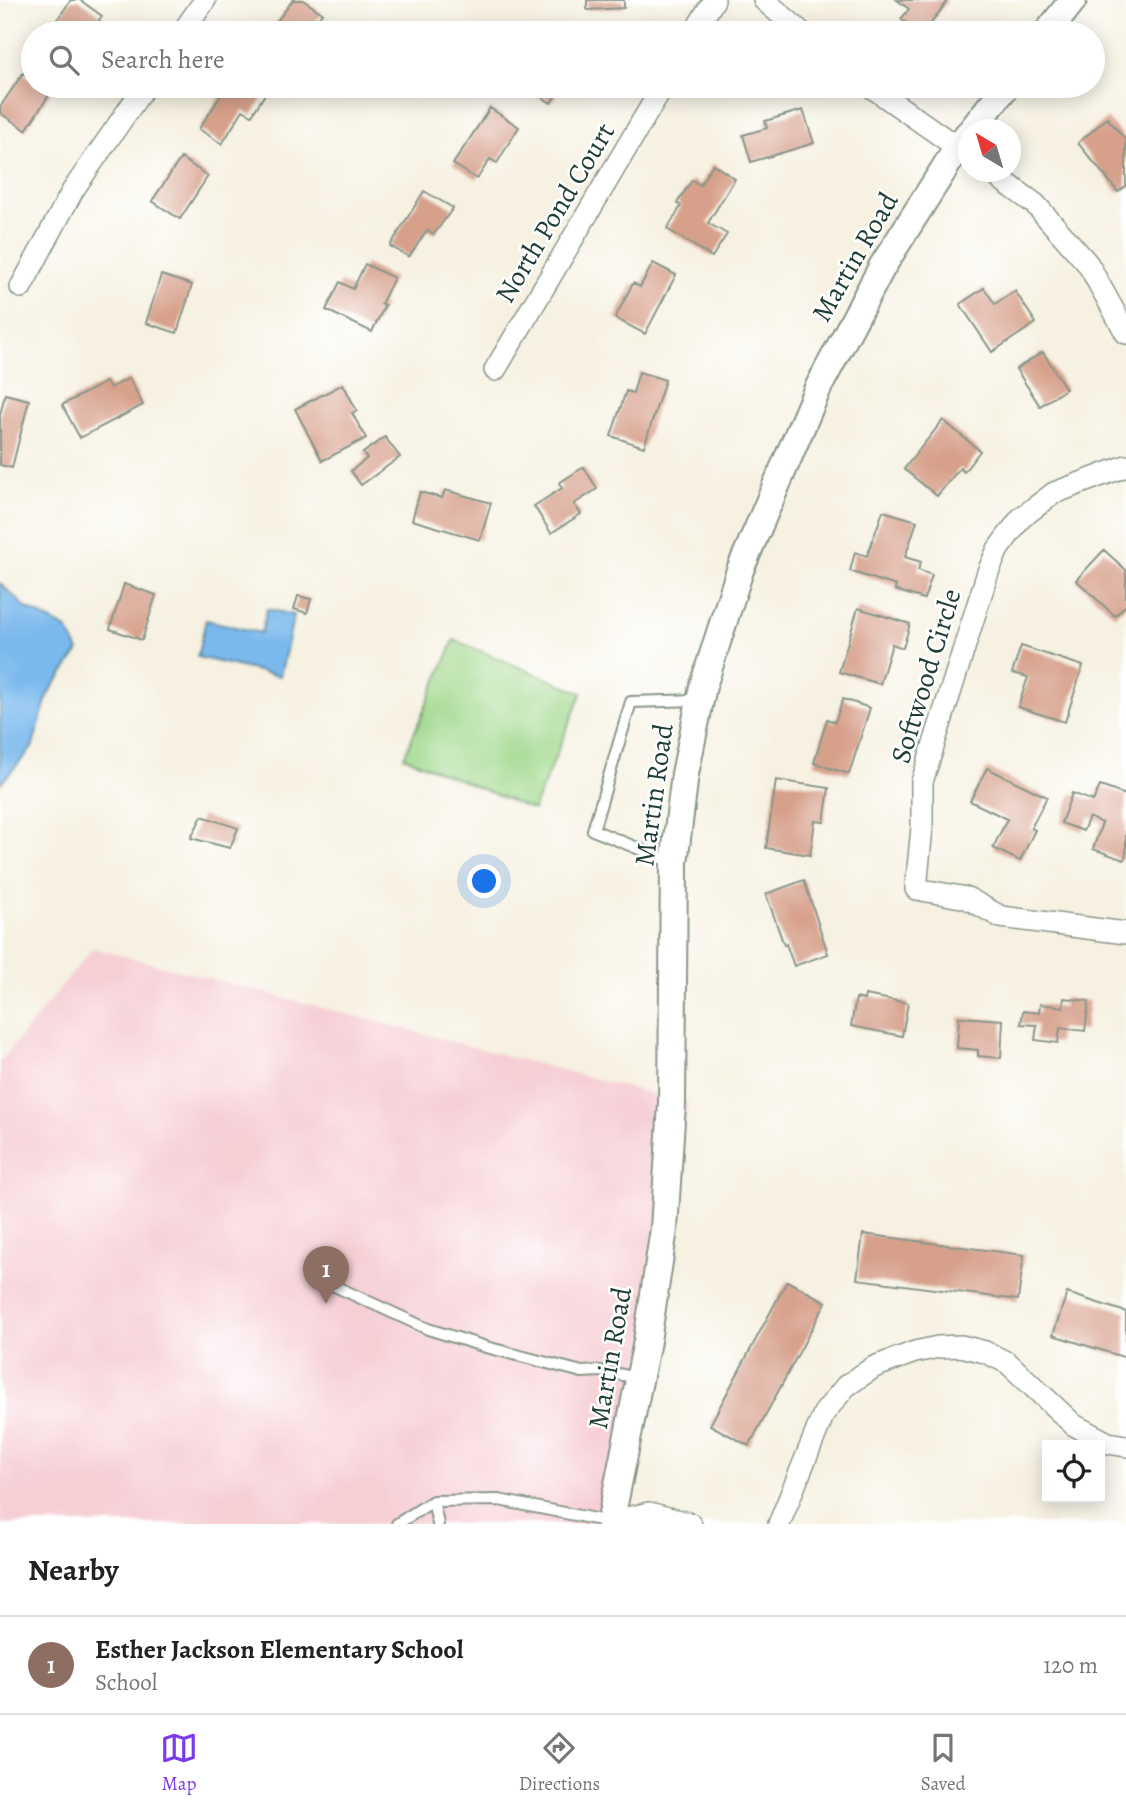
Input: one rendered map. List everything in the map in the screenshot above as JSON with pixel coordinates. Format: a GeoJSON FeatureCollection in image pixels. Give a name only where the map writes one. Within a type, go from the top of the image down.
{"type":"FeatureCollection","features":[{"type":"Feature","properties":{"kind":"street"},"geometry":{"type":"LineString","coordinates":[[190,21],[205,0]]}},
{"type":"Feature","properties":{"kind":"street"},"geometry":{"type":"LineString","coordinates":[[701,21],[714,0]]}},
{"type":"Feature","properties":{"kind":"street"},"geometry":{"type":"LineString","coordinates":[[764,0],[788,21]]}},
{"type":"Feature","properties":{"kind":"street"},"geometry":{"type":"LineString","coordinates":[[1056,21],[1073,0]]}},
{"type":"Feature","properties":{"kind":"street"},"geometry":{"type":"LineString","coordinates":[[22,287],[73,190],[137,98]]}},
{"type":"Feature","properties":{"kind":"street","name":"North Pond Court"},"geometry":{"type":"LineString","coordinates":[[495,370],[656,98]]}},
{"type":"Feature","properties":{"kind":"street"},"geometry":{"type":"LineString","coordinates":[[891,98],[958,136]]}},
{"type":"Feature","properties":{"kind":"street","name":"Martin Road"},"geometry":{"type":"LineString","coordinates":[[983,119],[997,98]]}},
{"type":"Feature","properties":{"kind":"street","name":"Martin Road"},"geometry":{"type":"LineString","coordinates":[[610,1523],[648,1341],[664,1228],[671,1118],[674,863],[685,774],[703,686],[740,570],[818,388],[882,267],[958,154]]}},
{"type":"Feature","properties":{"kind":"street"},"geometry":{"type":"LineString","coordinates":[[1005,182],[1035,204],[1088,264],[1126,333]]}},
{"type":"Feature","properties":{"kind":"street","name":"Softwood Circle"},"geometry":{"type":"LineString","coordinates":[[1126,466],[1054,493],[1021,518],[998,549],[988,572],[922,782],[922,827],[916,889],[967,898],[1001,916],[1126,933]]}},
{"type":"Feature","properties":{"kind":"street"},"geometry":{"type":"LineString","coordinates":[[779,1524],[824,1413],[846,1386],[874,1367],[937,1347],[961,1346],[985,1352],[1008,1363],[1074,1425],[1108,1443],[1126,1446]]}},
{"type":"Feature","properties":{"kind":"street"},"geometry":{"type":"LineString","coordinates":[[610,1523],[649,1513],[691,1524]]}},
{"type":"Feature","properties":{"kind":"lane"},"geometry":{"type":"LineString","coordinates":[[674,863],[593,830],[631,702],[700,700]]}},
{"type":"Feature","properties":{"kind":"lane"},"geometry":{"type":"LineString","coordinates":[[328,1283],[428,1329],[475,1344],[582,1372],[600,1371],[640,1378]]}},
{"type":"Feature","properties":{"kind":"lane"},"geometry":{"type":"LineString","coordinates":[[397,1524],[433,1501],[499,1500],[610,1523]]}},
{"type":"Feature","properties":{"kind":"lane"},"geometry":{"type":"LineString","coordinates":[[433,1501],[438,1524]]}},
{"type":"Feature","properties":{"kind":"shaded area"},"geometry":{"type":"Polygon","coordinates":[[[93,948],[688,1103],[615,1504],[609,1524],[0,1524],[0,1062],[93,948]]]}},
{"type":"Feature","properties":{"kind":"green space"},"geometry":{"type":"Polygon","coordinates":[[[454,640],[582,693],[533,810],[404,757],[454,640]]]}},
{"type":"Feature","properties":{"kind":"water"},"geometry":{"type":"Polygon","coordinates":[[[0,583],[26,608],[67,629],[79,651],[48,694],[32,748],[0,784],[0,583]]]}},
{"type":"Feature","properties":{"kind":"water"},"geometry":{"type":"Polygon","coordinates":[[[267,609],[294,615],[280,676],[197,657],[206,620],[261,633],[267,609]]]}},
{"type":"Feature","properties":{"kind":"building"},"geometry":{"type":"Polygon","coordinates":[[[71,0],[80,0],[102,16],[98,21],[56,21],[71,0]]]}},
{"type":"Feature","properties":{"kind":"building"},"geometry":{"type":"Polygon","coordinates":[[[293,0],[303,0],[322,13],[316,21],[277,21],[293,0]]]}},
{"type":"Feature","properties":{"kind":"building"},"geometry":{"type":"Polygon","coordinates":[[[587,0],[624,0],[624,8],[587,10],[587,0]]]}},
{"type":"Feature","properties":{"kind":"building"},"geometry":{"type":"Polygon","coordinates":[[[897,0],[948,0],[933,21],[904,21],[901,19],[909,9],[897,0]]]}},
{"type":"Feature","properties":{"kind":"building"},"geometry":{"type":"Polygon","coordinates":[[[21,76],[21,98],[47,98],[26,130],[0,113],[0,107],[21,76]]]}},
{"type":"Feature","properties":{"kind":"building"},"geometry":{"type":"Polygon","coordinates":[[[219,98],[263,98],[252,115],[243,110],[222,144],[199,129],[219,98]]]}},
{"type":"Feature","properties":{"kind":"building"},"geometry":{"type":"Polygon","coordinates":[[[490,108],[519,127],[497,163],[490,159],[477,179],[453,164],[490,108]]]}},
{"type":"Feature","properties":{"kind":"building"},"geometry":{"type":"Polygon","coordinates":[[[803,110],[814,143],[751,162],[743,135],[767,128],[765,121],[803,110]]]}},
{"type":"Feature","properties":{"kind":"building"},"geometry":{"type":"Polygon","coordinates":[[[1107,118],[1126,140],[1126,186],[1118,192],[1078,143],[1107,118]]]}},
{"type":"Feature","properties":{"kind":"building"},"geometry":{"type":"Polygon","coordinates":[[[181,158],[208,176],[180,219],[152,201],[181,158]]]}},
{"type":"Feature","properties":{"kind":"building"},"geometry":{"type":"Polygon","coordinates":[[[713,164],[735,179],[708,223],[727,234],[712,257],[667,229],[681,206],[677,203],[692,180],[700,185],[713,164]]]}},
{"type":"Feature","properties":{"kind":"building"},"geometry":{"type":"Polygon","coordinates":[[[424,191],[453,208],[434,234],[427,230],[409,257],[390,246],[424,191]]]}},
{"type":"Feature","properties":{"kind":"building"},"geometry":{"type":"Polygon","coordinates":[[[653,263],[676,275],[645,334],[615,318],[633,283],[640,287],[653,263]]]}},
{"type":"Feature","properties":{"kind":"building"},"geometry":{"type":"Polygon","coordinates":[[[365,264],[394,278],[381,304],[385,305],[372,332],[326,310],[340,282],[353,289],[365,264]]]}},
{"type":"Feature","properties":{"kind":"building"},"geometry":{"type":"Polygon","coordinates":[[[161,275],[192,285],[177,333],[146,323],[161,275]]]}},
{"type":"Feature","properties":{"kind":"building"},"geometry":{"type":"Polygon","coordinates":[[[984,288],[995,304],[1015,291],[1036,323],[992,352],[960,304],[984,288]]]}},
{"type":"Feature","properties":{"kind":"building"},"geometry":{"type":"Polygon","coordinates":[[[1043,352],[1066,389],[1040,406],[1016,369],[1043,352]]]}},
{"type":"Feature","properties":{"kind":"building"},"geometry":{"type":"Polygon","coordinates":[[[639,372],[665,380],[644,447],[611,436],[626,391],[633,393],[639,372]]]}},
{"type":"Feature","properties":{"kind":"building"},"geometry":{"type":"Polygon","coordinates":[[[129,378],[143,405],[80,438],[62,405],[106,382],[110,388],[129,378]]]}},
{"type":"Feature","properties":{"kind":"building"},"geometry":{"type":"Polygon","coordinates":[[[343,384],[357,411],[352,413],[366,438],[322,461],[295,409],[343,384]]]}},
{"type":"Feature","properties":{"kind":"building"},"geometry":{"type":"Polygon","coordinates":[[[5,394],[29,400],[12,468],[0,465],[0,415],[5,394]]]}},
{"type":"Feature","properties":{"kind":"building"},"geometry":{"type":"Polygon","coordinates":[[[943,420],[980,451],[964,472],[960,468],[937,496],[904,469],[943,420]]]}},
{"type":"Feature","properties":{"kind":"building"},"geometry":{"type":"Polygon","coordinates":[[[385,437],[400,457],[361,485],[351,471],[367,458],[363,453],[385,437]]]}},
{"type":"Feature","properties":{"kind":"building"},"geometry":{"type":"Polygon","coordinates":[[[584,467],[597,489],[574,504],[581,514],[551,533],[534,506],[562,488],[559,483],[584,467]]]}},
{"type":"Feature","properties":{"kind":"building"},"geometry":{"type":"Polygon","coordinates":[[[445,490],[491,503],[480,540],[412,520],[420,492],[442,498],[445,490]]]}},
{"type":"Feature","properties":{"kind":"building"},"geometry":{"type":"Polygon","coordinates":[[[883,511],[917,521],[905,557],[921,562],[918,570],[932,575],[924,599],[895,590],[896,586],[850,571],[855,552],[867,556],[883,511]]]}},
{"type":"Feature","properties":{"kind":"building"},"geometry":{"type":"Polygon","coordinates":[[[1104,550],[1126,570],[1126,605],[1115,616],[1076,580],[1104,550]]]}},
{"type":"Feature","properties":{"kind":"building"},"geometry":{"type":"Polygon","coordinates":[[[124,584],[156,595],[142,640],[110,629],[124,584]]]}},
{"type":"Feature","properties":{"kind":"building"},"geometry":{"type":"Polygon","coordinates":[[[298,596],[311,599],[307,613],[294,609],[298,596]]]}},
{"type":"Feature","properties":{"kind":"building"},"geometry":{"type":"Polygon","coordinates":[[[858,608],[910,624],[903,648],[892,644],[880,684],[839,672],[858,608]]]}},
{"type":"Feature","properties":{"kind":"building"},"geometry":{"type":"Polygon","coordinates":[[[1021,646],[1083,666],[1065,722],[1018,707],[1028,677],[1012,673],[1021,646]]]}},
{"type":"Feature","properties":{"kind":"building"},"geometry":{"type":"Polygon","coordinates":[[[843,699],[870,708],[849,774],[814,763],[827,719],[835,722],[843,699]]]}},
{"type":"Feature","properties":{"kind":"building"},"geometry":{"type":"Polygon","coordinates":[[[987,768],[1047,797],[1031,828],[1035,830],[1020,861],[993,848],[1007,819],[970,801],[987,768]]]}},
{"type":"Feature","properties":{"kind":"building"},"geometry":{"type":"Polygon","coordinates":[[[776,780],[829,788],[824,822],[815,821],[810,855],[766,848],[776,780]]]}},
{"type":"Feature","properties":{"kind":"building"},"geometry":{"type":"Polygon","coordinates":[[[1100,786],[1126,795],[1124,860],[1093,849],[1102,823],[1089,817],[1083,831],[1061,823],[1072,793],[1093,801],[1100,786]]]}},
{"type":"Feature","properties":{"kind":"building"},"geometry":{"type":"Polygon","coordinates":[[[202,816],[238,828],[230,848],[191,838],[202,816]]]}},
{"type":"Feature","properties":{"kind":"building"},"geometry":{"type":"Polygon","coordinates":[[[804,880],[828,954],[794,966],[766,894],[804,880]]]}},
{"type":"Feature","properties":{"kind":"building"},"geometry":{"type":"Polygon","coordinates":[[[865,995],[908,1003],[902,1036],[851,1026],[856,998],[864,1000],[865,995]]]}},
{"type":"Feature","properties":{"kind":"building"},"geometry":{"type":"Polygon","coordinates":[[[1064,998],[1089,1001],[1085,1031],[1060,1028],[1058,1043],[1035,1040],[1037,1025],[1021,1024],[1023,1011],[1039,1013],[1040,1004],[1063,1007],[1064,998]]]}},
{"type":"Feature","properties":{"kind":"building"},"geometry":{"type":"Polygon","coordinates":[[[959,1017],[1003,1020],[1001,1058],[978,1056],[978,1050],[957,1048],[959,1017]]]}},
{"type":"Feature","properties":{"kind":"building"},"geometry":{"type":"Polygon","coordinates":[[[863,1234],[1024,1255],[1018,1300],[857,1279],[863,1234]]]}},
{"type":"Feature","properties":{"kind":"building"},"geometry":{"type":"Polygon","coordinates":[[[787,1281],[826,1302],[749,1446],[710,1425],[787,1281]]]}},
{"type":"Feature","properties":{"kind":"building"},"geometry":{"type":"Polygon","coordinates":[[[1067,1293],[1126,1312],[1126,1358],[1053,1335],[1067,1293]]]}},
{"type":"Feature","properties":{"kind":"place","name":"Esther Jackson Elementary School"},"geometry":{"type":"Point","coordinates":[326,1304]}}]}
